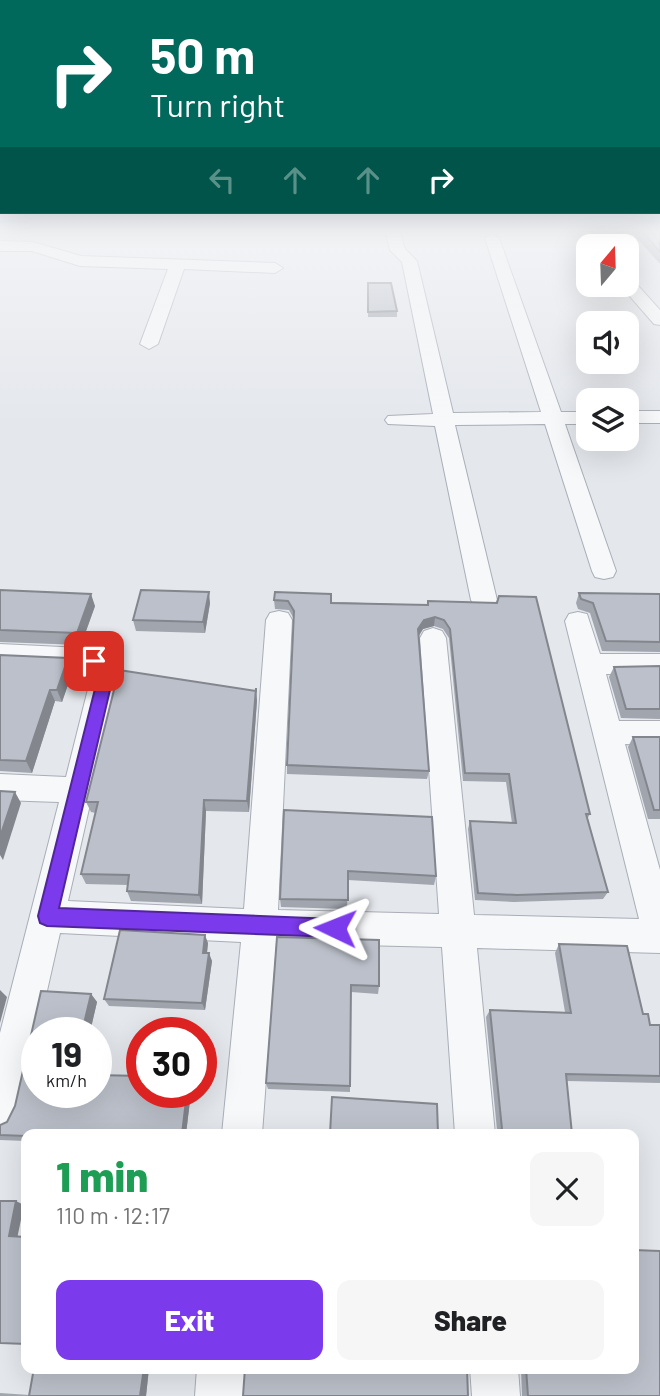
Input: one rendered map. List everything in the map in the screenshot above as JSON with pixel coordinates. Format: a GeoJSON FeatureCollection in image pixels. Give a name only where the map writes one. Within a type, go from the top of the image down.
{"type":"FeatureCollection","features":[{"type":"Feature","properties":{"kind":"street"},"geometry":{"type":"LineString","coordinates":[[149,344],[167,295]]}},
{"type":"Feature","properties":{"kind":"street"},"geometry":{"type":"LineString","coordinates":[[417,295],[484,600]]}},
{"type":"Feature","properties":{"kind":"street"},"geometry":{"type":"LineString","coordinates":[[512,295],[604,571]]}},
{"type":"Feature","properties":{"kind":"street"},"geometry":{"type":"LineString","coordinates":[[639,297],[660,320]]}},
{"type":"Feature","properties":{"kind":"street"},"geometry":{"type":"LineString","coordinates":[[639,417],[660,417]]}},
{"type":"Feature","properties":{"kind":"street"},"geometry":{"type":"LineString","coordinates":[[395,420],[576,418]]}},
{"type":"Feature","properties":{"kind":"street"},"geometry":{"type":"LineString","coordinates":[[242,1129],[260,926],[279,620]]}},
{"type":"Feature","properties":{"kind":"street"},"geometry":{"type":"LineString","coordinates":[[47,916],[260,926],[660,934],[647,830],[607,733],[578,621]]}},
{"type":"Feature","properties":{"kind":"street"},"geometry":{"type":"LineString","coordinates":[[433,638],[475,1129]]}},
{"type":"Feature","properties":{"kind":"street"},"geometry":{"type":"LineString","coordinates":[[0,654],[82,657],[103,666],[105,677],[1,1102]]}},
{"type":"Feature","properties":{"kind":"street"},"geometry":{"type":"LineString","coordinates":[[589,664],[660,664]]}},
{"type":"Feature","properties":{"kind":"street"},"geometry":{"type":"LineString","coordinates":[[607,733],[660,733]]}},
{"type":"Feature","properties":{"kind":"street"},"geometry":{"type":"LineString","coordinates":[[0,787],[78,790]]}},
{"type":"Feature","properties":{"kind":"street"},"geometry":{"type":"LineString","coordinates":[[219,1396],[221,1374]]}},
{"type":"Feature","properties":{"kind":"street"},"geometry":{"type":"LineString","coordinates":[[494,1374],[496,1396]]}},
{"type":"Feature","properties":{"kind":"building"},"geometry":{"type":"Polygon","coordinates":[[[368,295],[394,295],[397,311],[368,312],[368,295]]]}},
{"type":"Feature","properties":{"kind":"building"},"geometry":{"type":"Polygon","coordinates":[[[0,590],[91,594],[77,633],[0,630],[0,590]]]}},
{"type":"Feature","properties":{"kind":"building"},"geometry":{"type":"Polygon","coordinates":[[[141,590],[209,592],[203,622],[133,620],[141,590]]]}},
{"type":"Feature","properties":{"kind":"building"},"geometry":{"type":"Polygon","coordinates":[[[275,592],[331,594],[331,603],[428,605],[428,601],[497,603],[499,596],[536,597],[590,814],[586,814],[608,892],[517,895],[478,893],[470,821],[516,823],[509,774],[465,773],[450,629],[444,620],[435,617],[424,620],[418,629],[429,771],[287,765],[294,611],[288,601],[274,600],[275,592]]]}},
{"type":"Feature","properties":{"kind":"building"},"geometry":{"type":"Polygon","coordinates":[[[579,593],[660,594],[660,642],[606,641],[593,603],[581,599],[579,593]]]}},
{"type":"Feature","properties":{"kind":"building"},"geometry":{"type":"Polygon","coordinates":[[[0,655],[68,658],[57,690],[50,690],[26,761],[0,760],[0,655]]]}},
{"type":"Feature","properties":{"kind":"building"},"geometry":{"type":"Polygon","coordinates":[[[660,666],[660,709],[626,709],[614,667],[660,666]]]}},
{"type":"Feature","properties":{"kind":"building"},"geometry":{"type":"Polygon","coordinates":[[[119,670],[256,691],[247,801],[204,800],[199,895],[127,891],[129,875],[81,874],[98,802],[86,802],[119,670]]]}},
{"type":"Feature","properties":{"kind":"building"},"geometry":{"type":"Polygon","coordinates":[[[633,737],[660,737],[660,810],[654,810],[633,737]]]}},
{"type":"Feature","properties":{"kind":"building"},"geometry":{"type":"Polygon","coordinates":[[[0,791],[15,792],[0,837],[0,791]]]}},
{"type":"Feature","properties":{"kind":"building"},"geometry":{"type":"Polygon","coordinates":[[[284,810],[432,817],[436,876],[348,871],[348,900],[280,899],[284,810]]]}},
{"type":"Feature","properties":{"kind":"building"},"geometry":{"type":"Polygon","coordinates":[[[120,930],[205,935],[203,953],[209,953],[202,1003],[104,999],[120,930]]]}},
{"type":"Feature","properties":{"kind":"building"},"geometry":{"type":"Polygon","coordinates":[[[277,937],[379,940],[379,986],[351,985],[350,1086],[266,1083],[277,937]]]}},
{"type":"Feature","properties":{"kind":"building"},"geometry":{"type":"Polygon","coordinates":[[[559,944],[627,946],[643,1014],[648,1014],[650,1025],[660,1025],[660,1076],[566,1074],[572,1129],[502,1129],[490,1010],[571,1013],[559,944]]]}},
{"type":"Feature","properties":{"kind":"building"},"geometry":{"type":"Polygon","coordinates":[[[41,991],[91,994],[86,1017],[35,1017],[41,991]]]}},
{"type":"Feature","properties":{"kind":"building"},"geometry":{"type":"Polygon","coordinates":[[[112,1075],[126,1076],[126,1108],[185,1108],[183,1129],[21,1129],[21,1136],[0,1135],[0,1125],[7,1122],[15,1106],[21,1079],[21,1108],[112,1108],[112,1075]]]}},
{"type":"Feature","properties":{"kind":"building"},"geometry":{"type":"Polygon","coordinates":[[[332,1097],[437,1104],[438,1129],[330,1129],[332,1097]]]}},
{"type":"Feature","properties":{"kind":"building"},"geometry":{"type":"Polygon","coordinates":[[[0,1201],[16,1201],[9,1236],[21,1237],[21,1344],[0,1343],[0,1201]]]}},
{"type":"Feature","properties":{"kind":"building"},"geometry":{"type":"Polygon","coordinates":[[[639,1250],[660,1251],[660,1396],[528,1396],[526,1374],[639,1374],[639,1250]]]}},
{"type":"Feature","properties":{"kind":"building"},"geometry":{"type":"Polygon","coordinates":[[[33,1374],[143,1374],[140,1396],[29,1396],[33,1374]]]}},
{"type":"Feature","properties":{"kind":"building"},"geometry":{"type":"Polygon","coordinates":[[[245,1374],[467,1374],[468,1396],[243,1396],[245,1374]]]}},
{"type":"Feature","properties":{"kind":"route"},"geometry":{"type":"LineString","coordinates":[[94,661],[103,666],[105,677],[47,916],[335,928]]}}]}
